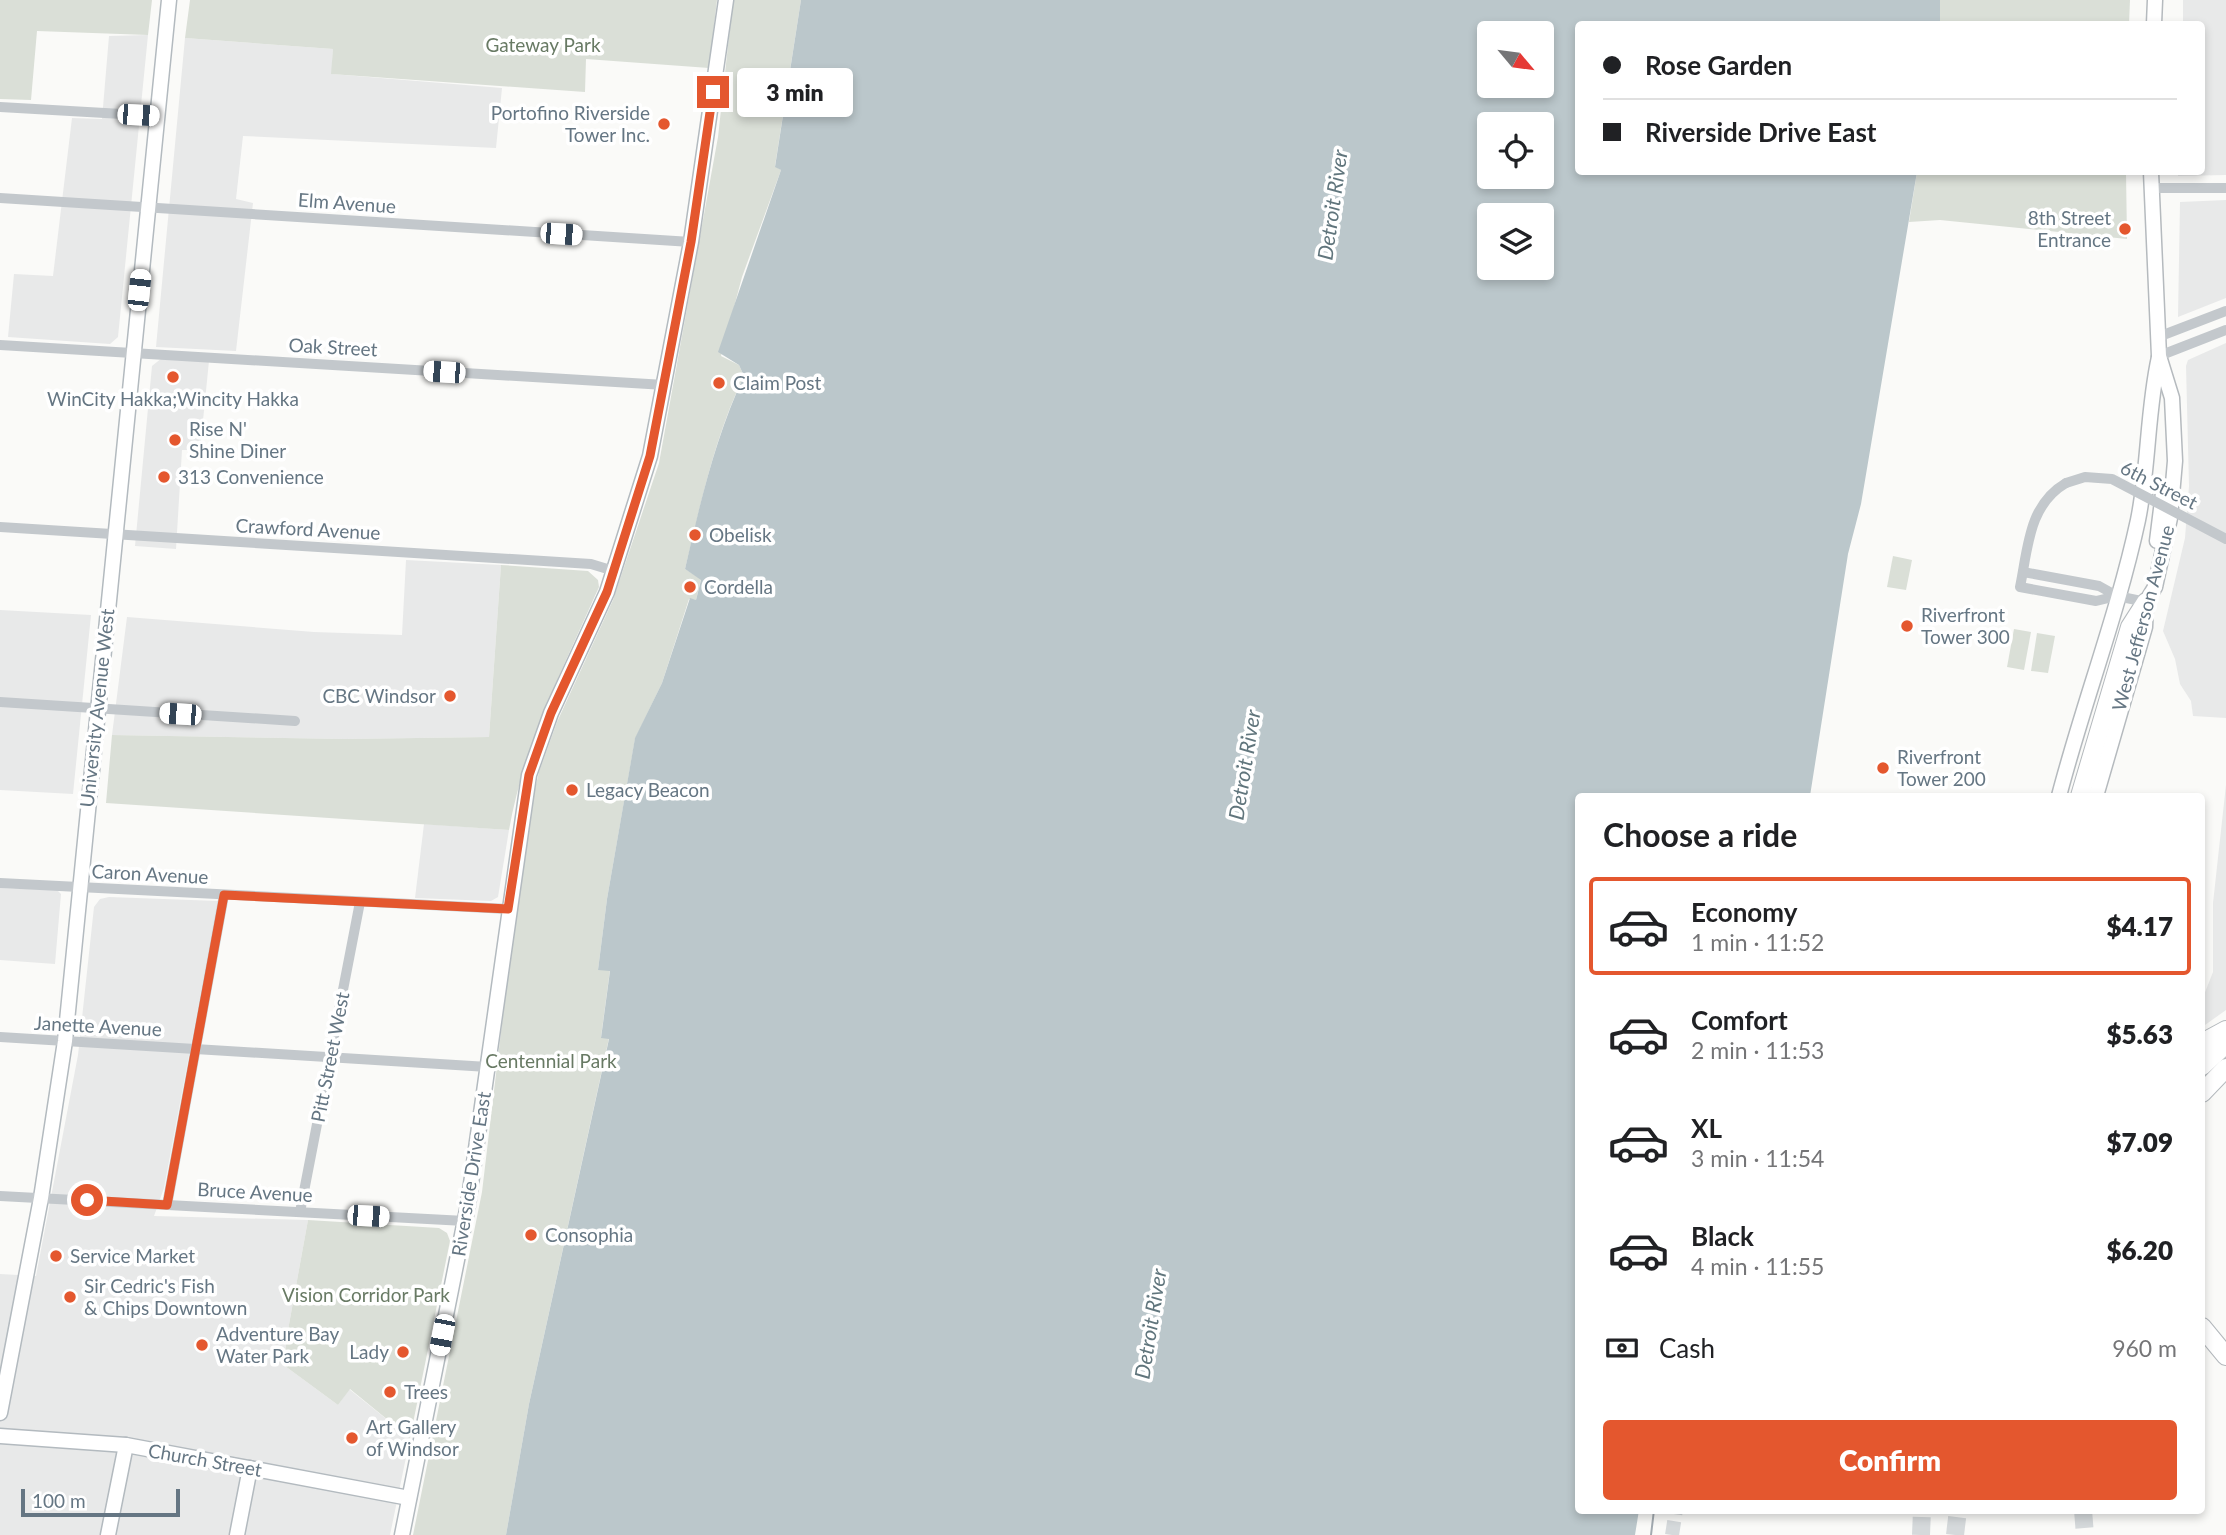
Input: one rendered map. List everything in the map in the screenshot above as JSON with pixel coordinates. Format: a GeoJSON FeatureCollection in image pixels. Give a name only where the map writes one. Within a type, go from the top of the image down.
{"type":"FeatureCollection","features":[{"type":"Feature","properties":{"kind":"highway"},"geometry":{"type":"LineString","coordinates":[[2082,793],[2096,735],[2130,627],[2146,602]]}},
{"type":"Feature","properties":{"kind":"highway"},"geometry":{"type":"LineString","coordinates":[[2205,1042],[2226,1032]]}},
{"type":"Feature","properties":{"kind":"highway"},"geometry":{"type":"LineString","coordinates":[[2205,1052],[2226,1032]]}},
{"type":"Feature","properties":{"kind":"highway"},"geometry":{"type":"LineString","coordinates":[[2205,1094],[2226,1044]]}},
{"type":"Feature","properties":{"kind":"highway"},"geometry":{"type":"LineString","coordinates":[[2205,1331],[2226,1356]]}},
{"type":"Feature","properties":{"kind":"main road","name":"University Avenue West"},"geometry":{"type":"LineString","coordinates":[[0,1413],[41,1198],[65,1041],[169,0]]}},
{"type":"Feature","properties":{"kind":"main road","name":"Riverside Drive East"},"geometry":{"type":"LineString","coordinates":[[402,1535],[465,1221],[529,775],[544,732],[614,571],[647,467],[691,242],[726,0]]}},
{"type":"Feature","properties":{"kind":"main road"},"geometry":{"type":"LineString","coordinates":[[2154,21],[2155,0]]}},
{"type":"Feature","properties":{"kind":"main road","name":"West Jefferson Avenue"},"geometry":{"type":"LineString","coordinates":[[2097,793],[2145,627],[2146,602],[2155,587],[2170,518],[2175,461],[2172,398],[2160,356],[2158,337],[2151,175]]}},
{"type":"Feature","properties":{"kind":"main road","name":"West Jefferson Avenue"},"geometry":{"type":"LineString","coordinates":[[2060,793],[2081,712],[2117,596],[2142,498],[2150,401],[2160,356]]}},
{"type":"Feature","properties":{"kind":"main road"},"geometry":{"type":"LineString","coordinates":[[2142,498],[2151,483],[2160,487],[2163,493],[2156,549],[2158,574]]}},
{"type":"Feature","properties":{"kind":"main road","name":"Church Street"},"geometry":{"type":"LineString","coordinates":[[0,1436],[126,1445],[409,1498]]}},
{"type":"Feature","properties":{"kind":"main road"},"geometry":{"type":"LineString","coordinates":[[108,1535],[126,1445]]}},
{"type":"Feature","properties":{"kind":"main road"},"geometry":{"type":"LineString","coordinates":[[237,1535],[250,1468]]}},
{"type":"Feature","properties":{"kind":"street"},"geometry":{"type":"LineString","coordinates":[[0,107],[157,116]]}},
{"type":"Feature","properties":{"kind":"street"},"geometry":{"type":"LineString","coordinates":[[2150,188],[2226,187]]}},
{"type":"Feature","properties":{"kind":"street","name":"Elm Avenue"},"geometry":{"type":"LineString","coordinates":[[0,198],[691,242]]}},
{"type":"Feature","properties":{"kind":"street"},"geometry":{"type":"LineString","coordinates":[[2158,337],[2226,311]]}},
{"type":"Feature","properties":{"kind":"street"},"geometry":{"type":"LineString","coordinates":[[2160,356],[2226,330]]}},
{"type":"Feature","properties":{"kind":"street","name":"Oak Street"},"geometry":{"type":"LineString","coordinates":[[0,345],[665,385]]}},
{"type":"Feature","properties":{"kind":"street","name":"6th Street"},"geometry":{"type":"LineString","coordinates":[[2117,596],[2096,601],[2020,587],[2029,534],[2038,512],[2051,494],[2066,484],[2085,477],[2112,479],[2226,539]]}},
{"type":"Feature","properties":{"kind":"street","name":"Crawford Avenue"},"geometry":{"type":"LineString","coordinates":[[0,527],[590,564],[614,571]]}},
{"type":"Feature","properties":{"kind":"street"},"geometry":{"type":"LineString","coordinates":[[2023,572],[2099,586],[2117,596],[2146,602]]}},
{"type":"Feature","properties":{"kind":"street"},"geometry":{"type":"LineString","coordinates":[[0,702],[295,721]]}},
{"type":"Feature","properties":{"kind":"street","name":"Caron Avenue"},"geometry":{"type":"LineString","coordinates":[[0,884],[508,909]]}},
{"type":"Feature","properties":{"kind":"street"},"geometry":{"type":"LineString","coordinates":[[167,1205],[224,895]]}},
{"type":"Feature","properties":{"kind":"street","name":"Pitt Street West"},"geometry":{"type":"LineString","coordinates":[[300,1212],[360,902]]}},
{"type":"Feature","properties":{"kind":"street","name":"Janette Avenue"},"geometry":{"type":"LineString","coordinates":[[0,1037],[488,1068]]}},
{"type":"Feature","properties":{"kind":"street","name":"Bruce Avenue"},"geometry":{"type":"LineString","coordinates":[[0,1196],[465,1221]]}},
{"type":"Feature","properties":{"kind":"shaded area"},"geometry":{"type":"Polygon","coordinates":[[[2183,0],[2226,0],[2226,175],[2178,176],[2205,175],[2205,21],[2183,21],[2183,0]]]}},
{"type":"Feature","properties":{"kind":"shaded area"},"geometry":{"type":"Polygon","coordinates":[[[148,35],[118,337],[110,344],[8,337],[14,274],[53,276],[72,118],[102,119],[109,36],[148,35]]]}},
{"type":"Feature","properties":{"kind":"shaded area"},"geometry":{"type":"Polygon","coordinates":[[[185,38],[333,49],[332,74],[502,88],[496,148],[243,136],[236,199],[253,203],[236,351],[156,347],[185,38]]]}},
{"type":"Feature","properties":{"kind":"shaded area"},"geometry":{"type":"Polygon","coordinates":[[[2226,200],[2226,298],[2178,317],[2180,202],[2226,200]]]}},
{"type":"Feature","properties":{"kind":"shaded area"},"geometry":{"type":"Polygon","coordinates":[[[2226,343],[2226,718],[2193,716],[2191,701],[2180,684],[2175,659],[2163,631],[2185,538],[2189,486],[2186,366],[2188,360],[2226,343]]]}},
{"type":"Feature","properties":{"kind":"shaded area"},"geometry":{"type":"Polygon","coordinates":[[[162,358],[209,361],[200,450],[182,450],[176,549],[135,546],[152,366],[162,358]]]}},
{"type":"Feature","properties":{"kind":"shaded area"},"geometry":{"type":"Polygon","coordinates":[[[406,560],[501,565],[489,737],[345,739],[112,735],[127,617],[314,632],[402,635],[406,560]]]}},
{"type":"Feature","properties":{"kind":"shaded area"},"geometry":{"type":"Polygon","coordinates":[[[0,610],[91,615],[73,794],[0,790],[0,610]]]}},
{"type":"Feature","properties":{"kind":"shaded area"},"geometry":{"type":"Polygon","coordinates":[[[2226,785],[2226,1010],[2205,1025],[2205,992],[2213,972],[2213,903],[2226,785]]]}},
{"type":"Feature","properties":{"kind":"shaded area"},"geometry":{"type":"Polygon","coordinates":[[[424,824],[509,830],[498,897],[491,901],[415,898],[424,824]]]}},
{"type":"Feature","properties":{"kind":"shaded area"},"geometry":{"type":"Polygon","coordinates":[[[0,888],[57,890],[61,894],[55,964],[0,960],[0,888]]]}},
{"type":"Feature","properties":{"kind":"shaded area"},"geometry":{"type":"Polygon","coordinates":[[[109,897],[218,901],[164,1188],[154,1216],[308,1220],[286,1341],[285,1366],[338,1405],[349,1389],[410,1438],[390,1535],[0,1535],[0,1274],[36,1276],[78,1055],[94,907],[100,899],[109,897]]]}},
{"type":"Feature","properties":{"kind":"green space"},"geometry":{"type":"Polygon","coordinates":[[[0,0],[152,0],[148,35],[37,31],[31,100],[0,99],[0,0]]]}},
{"type":"Feature","properties":{"kind":"green space","name":"Gateway Park"},"geometry":{"type":"Polygon","coordinates":[[[190,0],[717,0],[709,68],[586,59],[585,92],[331,74],[333,49],[185,38],[190,0]]]}},
{"type":"Feature","properties":{"kind":"green space","name":"Centennial Park"},"geometry":{"type":"Polygon","coordinates":[[[733,0],[801,0],[775,166],[781,170],[742,277],[721,356],[739,365],[744,376],[716,447],[685,569],[701,579],[696,600],[689,599],[662,683],[635,739],[607,899],[598,970],[610,970],[601,1037],[609,1038],[529,1404],[506,1535],[413,1535],[482,1192],[525,830],[539,772],[557,722],[613,600],[659,463],[718,137],[733,0]]]}},
{"type":"Feature","properties":{"kind":"green space"},"geometry":{"type":"Polygon","coordinates":[[[1940,0],[2130,0],[2129,21],[1940,21],[1940,0]]]}},
{"type":"Feature","properties":{"kind":"green space"},"geometry":{"type":"Polygon","coordinates":[[[1917,175],[2126,175],[2127,239],[1940,220],[1909,222],[1917,175]]]}},
{"type":"Feature","properties":{"kind":"green space"},"geometry":{"type":"Polygon","coordinates":[[[1893,556],[1912,560],[1906,590],[1887,587],[1893,556]]]}},
{"type":"Feature","properties":{"kind":"green space"},"geometry":{"type":"Polygon","coordinates":[[[501,565],[588,571],[598,580],[599,587],[535,736],[524,767],[509,830],[106,803],[112,735],[345,739],[489,737],[501,565]]]}},
{"type":"Feature","properties":{"kind":"green space"},"geometry":{"type":"Polygon","coordinates":[[[2014,629],[2031,632],[2024,670],[2007,667],[2014,629]]]}},
{"type":"Feature","properties":{"kind":"green space"},"geometry":{"type":"Polygon","coordinates":[[[2037,633],[2055,636],[2048,673],[2031,671],[2037,633]]]}},
{"type":"Feature","properties":{"kind":"green space","name":"Vision Corridor Park"},"geometry":{"type":"Polygon","coordinates":[[[308,1220],[439,1228],[447,1233],[450,1241],[410,1438],[350,1389],[338,1405],[285,1366],[286,1341],[308,1220]]]}},
{"type":"Feature","properties":{"kind":"water","name":"Detroit River"},"geometry":{"type":"Polygon","coordinates":[[[801,0],[1940,0],[1940,21],[1575,21],[1575,175],[1916,175],[1861,504],[1848,554],[1810,793],[1575,793],[1575,1514],[1638,1514],[1635,1535],[506,1535],[529,1404],[609,1039],[601,1038],[610,971],[598,970],[607,899],[635,738],[662,683],[690,598],[696,600],[701,580],[685,569],[717,447],[744,376],[739,365],[718,352],[781,170],[775,167],[801,0]]]}},
{"type":"Feature","properties":{"kind":"tunnel"},"geometry":{"type":"LineString","coordinates":[[1672,1535],[1675,1514]]}},
{"type":"Feature","properties":{"kind":"tunnel"},"geometry":{"type":"LineString","coordinates":[[1921,1535],[1922,1514]]}},
{"type":"Feature","properties":{"kind":"tunnel"},"geometry":{"type":"LineString","coordinates":[[1955,1535],[1958,1514]]}},
{"type":"Feature","properties":{"kind":"tunnel"},"geometry":{"type":"LineString","coordinates":[[2083,1514],[2085,1535]]}},
{"type":"Feature","properties":{"kind":"tram line"},"geometry":{"type":"LineString","coordinates":[[1651,1535],[1654,1514]]}},
{"type":"Feature","properties":{"kind":"place","name":"Portofino Riverside Tower Inc."},"geometry":{"type":"Point","coordinates":[664,124]}},
{"type":"Feature","properties":{"kind":"place","name":"8th Street Entrance"},"geometry":{"type":"Point","coordinates":[2125,229]}},
{"type":"Feature","properties":{"kind":"place","name":"WinCity Hakka;Wincity Hakka"},"geometry":{"type":"Point","coordinates":[173,377]}},
{"type":"Feature","properties":{"kind":"place","name":"Claim Post"},"geometry":{"type":"Point","coordinates":[719,383]}},
{"type":"Feature","properties":{"kind":"place","name":"Rise N' Shine Diner"},"geometry":{"type":"Point","coordinates":[175,440]}},
{"type":"Feature","properties":{"kind":"place","name":"313 Convenience"},"geometry":{"type":"Point","coordinates":[164,477]}},
{"type":"Feature","properties":{"kind":"place","name":"Obelisk"},"geometry":{"type":"Point","coordinates":[695,535]}},
{"type":"Feature","properties":{"kind":"place","name":"Cordella"},"geometry":{"type":"Point","coordinates":[690,587]}},
{"type":"Feature","properties":{"kind":"place","name":"Riverfront Tower 300"},"geometry":{"type":"Point","coordinates":[1907,626]}},
{"type":"Feature","properties":{"kind":"place","name":"CBC Windsor"},"geometry":{"type":"Point","coordinates":[450,696]}},
{"type":"Feature","properties":{"kind":"place","name":"Riverfront Tower 200"},"geometry":{"type":"Point","coordinates":[1883,768]}},
{"type":"Feature","properties":{"kind":"place","name":"Legacy Beacon"},"geometry":{"type":"Point","coordinates":[572,790]}},
{"type":"Feature","properties":{"kind":"place","name":"Consophia"},"geometry":{"type":"Point","coordinates":[531,1235]}},
{"type":"Feature","properties":{"kind":"place","name":"Service Market"},"geometry":{"type":"Point","coordinates":[56,1256]}},
{"type":"Feature","properties":{"kind":"place","name":"Sir Cedric's Fish & Chips Downtown"},"geometry":{"type":"Point","coordinates":[70,1297]}},
{"type":"Feature","properties":{"kind":"place","name":"Adventure Bay Water Park"},"geometry":{"type":"Point","coordinates":[202,1345]}},
{"type":"Feature","properties":{"kind":"place","name":"Lady"},"geometry":{"type":"Point","coordinates":[403,1352]}},
{"type":"Feature","properties":{"kind":"place","name":"Trees"},"geometry":{"type":"Point","coordinates":[390,1392]}},
{"type":"Feature","properties":{"kind":"place","name":"Art Gallery of Windsor"},"geometry":{"type":"Point","coordinates":[352,1438]}},
{"type":"Feature","properties":{"kind":"route"},"geometry":{"type":"LineString","coordinates":[[87,1200],[167,1205],[224,895],[508,909],[529,775],[551,713],[607,592],[650,456],[691,242],[713,92]]}}]}
